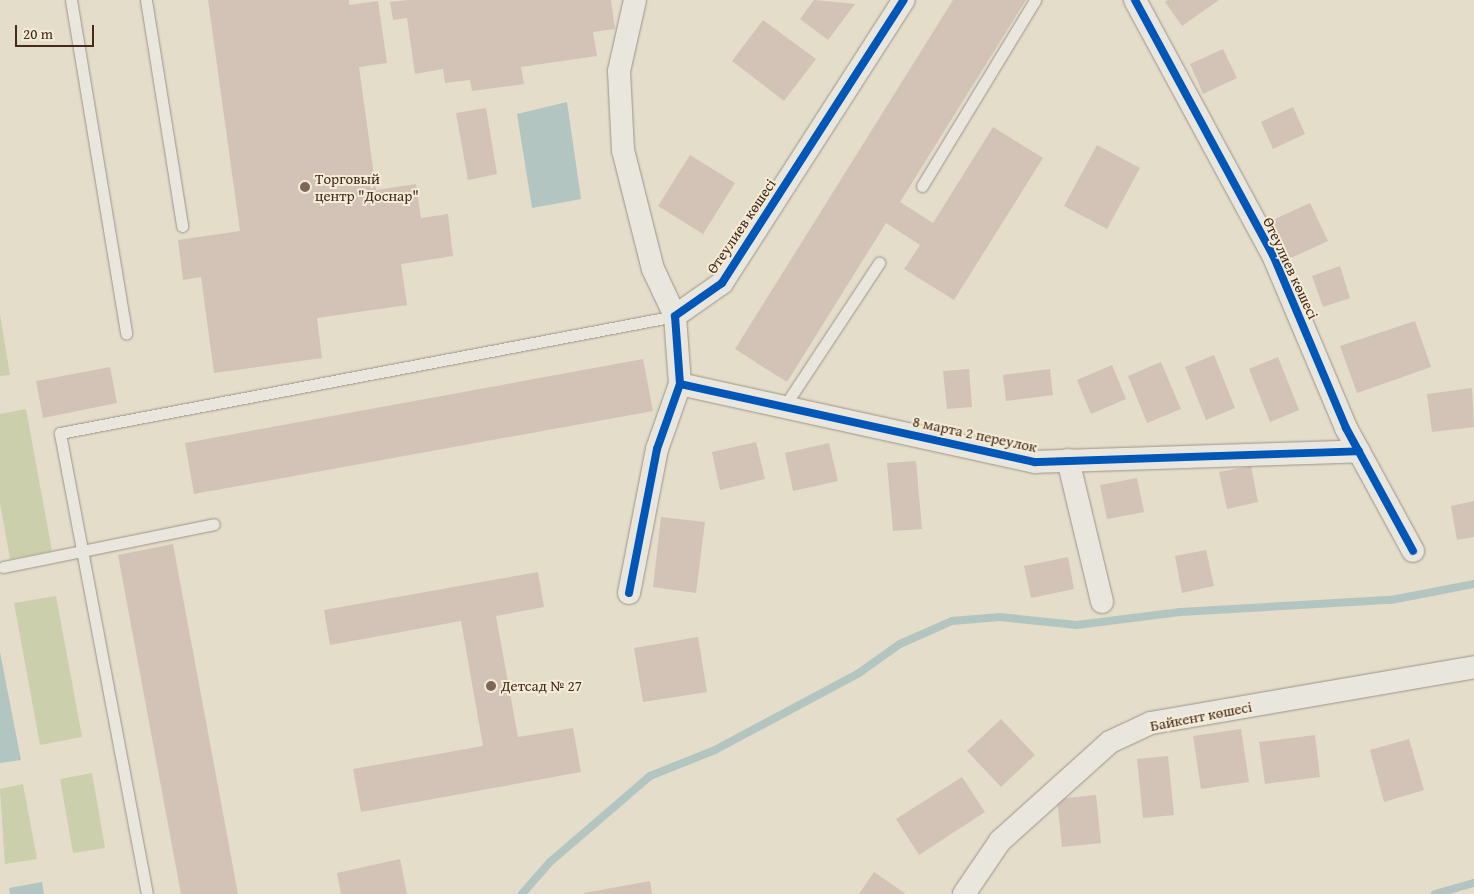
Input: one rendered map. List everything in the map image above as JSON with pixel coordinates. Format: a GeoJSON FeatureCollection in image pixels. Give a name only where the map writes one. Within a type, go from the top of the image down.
{"type":"FeatureCollection","features":[{"type":"Feature","properties":{"kind":"street"},"geometry":{"type":"LineString","coordinates":[[630,593],[657,449],[680,384],[675,316],[654,269],[624,150],[619,71],[636,0]]}},
{"type":"Feature","properties":{"kind":"street","name":"Өтеулиев көшесі"},"geometry":{"type":"LineString","coordinates":[[675,316],[722,283],[904,0]]}},
{"type":"Feature","properties":{"kind":"street","name":"Өтеулиев көшесі"},"geometry":{"type":"LineString","coordinates":[[1135,0],[1273,255],[1359,451],[1413,551]]}},
{"type":"Feature","properties":{"kind":"street","name":"8 марта 2 переулок"},"geometry":{"type":"LineString","coordinates":[[680,384],[1034,462],[1359,451]]}},
{"type":"Feature","properties":{"kind":"street"},"geometry":{"type":"LineString","coordinates":[[1068,460],[1102,602]]}},
{"type":"Feature","properties":{"kind":"street","name":"Байкент көшесі"},"geometry":{"type":"LineString","coordinates":[[964,894],[1000,841],[1110,742],[1151,723],[1474,667]]}},
{"type":"Feature","properties":{"kind":"lane"},"geometry":{"type":"LineString","coordinates":[[72,0],[126,333]]}},
{"type":"Feature","properties":{"kind":"lane"},"geometry":{"type":"LineString","coordinates":[[146,0],[182,226]]}},
{"type":"Feature","properties":{"kind":"lane"},"geometry":{"type":"LineString","coordinates":[[922,186],[1035,0]]}},
{"type":"Feature","properties":{"kind":"lane"},"geometry":{"type":"LineString","coordinates":[[784,407],[880,263]]}},
{"type":"Feature","properties":{"kind":"lane"},"geometry":{"type":"LineString","coordinates":[[148,894],[60,433],[675,316]]}},
{"type":"Feature","properties":{"kind":"lane"},"geometry":{"type":"LineString","coordinates":[[2,567],[82,549],[214,524]]}},
{"type":"Feature","properties":{"kind":"green space"},"geometry":{"type":"Polygon","coordinates":[[[0,314],[10,375],[0,376],[0,314]]]}},
{"type":"Feature","properties":{"kind":"green space"},"geometry":{"type":"Polygon","coordinates":[[[26,409],[52,551],[10,559],[0,503],[0,414],[26,409]]]}},
{"type":"Feature","properties":{"kind":"green space"},"geometry":{"type":"Polygon","coordinates":[[[56,596],[82,737],[40,745],[14,603],[56,596]]]}},
{"type":"Feature","properties":{"kind":"green space"},"geometry":{"type":"Polygon","coordinates":[[[92,773],[105,848],[73,853],[60,779],[92,773]]]}},
{"type":"Feature","properties":{"kind":"green space"},"geometry":{"type":"Polygon","coordinates":[[[23,784],[37,859],[5,864],[0,789],[23,784]]]}},
{"type":"Feature","properties":{"kind":"shaded area"},"geometry":{"type":"Polygon","coordinates":[[[567,102],[581,199],[532,208],[517,114],[567,102]]]}},
{"type":"Feature","properties":{"kind":"shaded area"},"geometry":{"type":"Polygon","coordinates":[[[0,652],[21,760],[0,763],[0,652]]]}},
{"type":"Feature","properties":{"kind":"shaded area"},"geometry":{"type":"Polygon","coordinates":[[[42,882],[44,894],[10,894],[9,888],[42,882]]]}},
{"type":"Feature","properties":{"kind":"building","name":"Торговый центр \"Доснар\""},"geometry":{"type":"Polygon","coordinates":[[[208,0],[349,0],[349,5],[378,1],[387,63],[359,67],[376,190],[416,184],[421,218],[448,214],[453,256],[401,264],[407,305],[317,318],[322,358],[214,373],[201,277],[183,280],[178,240],[240,231],[208,0]]]}},
{"type":"Feature","properties":{"kind":"building"},"geometry":{"type":"Polygon","coordinates":[[[408,0],[611,0],[615,29],[593,32],[597,56],[521,67],[524,84],[472,91],[470,80],[445,83],[443,69],[415,74],[407,18],[393,20],[390,2],[408,0]]]}},
{"type":"Feature","properties":{"kind":"building"},"geometry":{"type":"Polygon","coordinates":[[[814,0],[855,4],[828,40],[800,19],[814,0]]]}},
{"type":"Feature","properties":{"kind":"building"},"geometry":{"type":"Polygon","coordinates":[[[953,0],[1026,0],[900,202],[933,223],[993,127],[1043,158],[954,300],[904,269],[920,245],[886,223],[787,382],[735,349],[953,0]]]}},
{"type":"Feature","properties":{"kind":"building"},"geometry":{"type":"Polygon","coordinates":[[[1168,0],[1219,0],[1182,26],[1165,2],[1168,0]]]}},
{"type":"Feature","properties":{"kind":"building"},"geometry":{"type":"Polygon","coordinates":[[[763,20],[816,59],[784,101],[732,61],[763,20]]]}},
{"type":"Feature","properties":{"kind":"building"},"geometry":{"type":"Polygon","coordinates":[[[1223,49],[1237,78],[1203,94],[1190,64],[1223,49]]]}},
{"type":"Feature","properties":{"kind":"building"},"geometry":{"type":"Polygon","coordinates":[[[1293,107],[1305,134],[1273,149],[1261,122],[1293,107]]]}},
{"type":"Feature","properties":{"kind":"building"},"geometry":{"type":"Polygon","coordinates":[[[486,108],[497,174],[468,180],[456,113],[486,108]]]}},
{"type":"Feature","properties":{"kind":"building"},"geometry":{"type":"Polygon","coordinates":[[[1097,145],[1140,168],[1107,229],[1064,206],[1097,145]]]}},
{"type":"Feature","properties":{"kind":"building"},"geometry":{"type":"Polygon","coordinates":[[[690,155],[735,183],[703,234],[658,206],[690,155]]]}},
{"type":"Feature","properties":{"kind":"building"},"geometry":{"type":"Polygon","coordinates":[[[1310,203],[1328,241],[1280,263],[1262,225],[1310,203]]]}},
{"type":"Feature","properties":{"kind":"building"},"geometry":{"type":"Polygon","coordinates":[[[1340,266],[1350,298],[1323,307],[1312,276],[1340,266]]]}},
{"type":"Feature","properties":{"kind":"building"},"geometry":{"type":"Polygon","coordinates":[[[1415,321],[1431,367],[1357,393],[1340,346],[1415,321]]]}},
{"type":"Feature","properties":{"kind":"building"},"geometry":{"type":"Polygon","coordinates":[[[1214,355],[1235,408],[1206,420],[1185,367],[1214,355]]]}},
{"type":"Feature","properties":{"kind":"building"},"geometry":{"type":"Polygon","coordinates":[[[1278,357],[1299,410],[1270,422],[1249,369],[1278,357]]]}},
{"type":"Feature","properties":{"kind":"building"},"geometry":{"type":"Polygon","coordinates":[[[643,359],[653,411],[194,494],[185,443],[643,359]]]}},
{"type":"Feature","properties":{"kind":"building"},"geometry":{"type":"Polygon","coordinates":[[[1161,362],[1181,409],[1147,423],[1128,376],[1161,362]]]}},
{"type":"Feature","properties":{"kind":"building"},"geometry":{"type":"Polygon","coordinates":[[[1112,365],[1126,399],[1091,414],[1077,380],[1112,365]]]}},
{"type":"Feature","properties":{"kind":"building"},"geometry":{"type":"Polygon","coordinates":[[[110,367],[117,403],[43,418],[36,381],[110,367]]]}},
{"type":"Feature","properties":{"kind":"building"},"geometry":{"type":"Polygon","coordinates":[[[969,369],[972,407],[947,409],[943,371],[969,369]]]}},
{"type":"Feature","properties":{"kind":"building"},"geometry":{"type":"Polygon","coordinates":[[[1050,369],[1053,395],[1006,401],[1003,375],[1050,369]]]}},
{"type":"Feature","properties":{"kind":"building"},"geometry":{"type":"Polygon","coordinates":[[[1472,388],[1474,427],[1432,432],[1427,394],[1472,388]]]}},
{"type":"Feature","properties":{"kind":"building"},"geometry":{"type":"Polygon","coordinates":[[[756,442],[765,479],[720,490],[712,452],[756,442]]]}},
{"type":"Feature","properties":{"kind":"building"},"geometry":{"type":"Polygon","coordinates":[[[829,443],[838,481],[793,491],[785,453],[829,443]]]}},
{"type":"Feature","properties":{"kind":"building"},"geometry":{"type":"Polygon","coordinates":[[[916,461],[922,529],[893,531],[887,463],[916,461]]]}},
{"type":"Feature","properties":{"kind":"building"},"geometry":{"type":"Polygon","coordinates":[[[1251,466],[1258,502],[1227,509],[1219,472],[1251,466]]]}},
{"type":"Feature","properties":{"kind":"building"},"geometry":{"type":"Polygon","coordinates":[[[1137,478],[1144,512],[1107,519],[1100,485],[1137,478]]]}},
{"type":"Feature","properties":{"kind":"building"},"geometry":{"type":"Polygon","coordinates":[[[1474,501],[1474,537],[1457,540],[1451,506],[1474,501]]]}},
{"type":"Feature","properties":{"kind":"building"},"geometry":{"type":"Polygon","coordinates":[[[661,517],[705,522],[696,593],[653,587],[661,517]]]}},
{"type":"Feature","properties":{"kind":"building"},"geometry":{"type":"Polygon","coordinates":[[[173,544],[238,894],[181,894],[118,555],[173,544]]]}},
{"type":"Feature","properties":{"kind":"building"},"geometry":{"type":"Polygon","coordinates":[[[1206,550],[1214,586],[1182,593],[1175,556],[1206,550]]]}},
{"type":"Feature","properties":{"kind":"building"},"geometry":{"type":"Polygon","coordinates":[[[1068,557],[1074,589],[1031,598],[1024,566],[1068,557]]]}},
{"type":"Feature","properties":{"kind":"building","name":"Детсад № 27"},"geometry":{"type":"Polygon","coordinates":[[[538,572],[544,607],[496,616],[518,737],[573,728],[581,772],[361,812],[353,769],[483,746],[461,621],[330,645],[324,610],[538,572]]]}},
{"type":"Feature","properties":{"kind":"building"},"geometry":{"type":"Polygon","coordinates":[[[698,637],[707,692],[643,702],[634,648],[698,637]]]}},
{"type":"Feature","properties":{"kind":"building"},"geometry":{"type":"Polygon","coordinates":[[[1001,719],[1035,755],[1001,787],[967,751],[1001,719]]]}},
{"type":"Feature","properties":{"kind":"building"},"geometry":{"type":"Polygon","coordinates":[[[1241,729],[1249,782],[1201,789],[1193,736],[1241,729]]]}},
{"type":"Feature","properties":{"kind":"building"},"geometry":{"type":"Polygon","coordinates":[[[1315,735],[1320,777],[1265,784],[1259,742],[1315,735]]]}},
{"type":"Feature","properties":{"kind":"building"},"geometry":{"type":"Polygon","coordinates":[[[1409,739],[1424,790],[1384,802],[1370,750],[1409,739]]]}},
{"type":"Feature","properties":{"kind":"building"},"geometry":{"type":"Polygon","coordinates":[[[1168,756],[1174,815],[1143,818],[1137,759],[1168,756]]]}},
{"type":"Feature","properties":{"kind":"building"},"geometry":{"type":"Polygon","coordinates":[[[962,777],[985,812],[919,855],[896,819],[962,777]]]}},
{"type":"Feature","properties":{"kind":"building"},"geometry":{"type":"Polygon","coordinates":[[[1096,795],[1101,843],[1062,847],[1057,799],[1096,795]]]}},
{"type":"Feature","properties":{"kind":"building"},"geometry":{"type":"Polygon","coordinates":[[[400,859],[407,894],[341,894],[337,873],[400,859]]]}},
{"type":"Feature","properties":{"kind":"building"},"geometry":{"type":"Polygon","coordinates":[[[874,872],[906,894],[859,894],[874,872]]]}},
{"type":"Feature","properties":{"kind":"building"},"geometry":{"type":"Polygon","coordinates":[[[650,881],[652,894],[584,894],[584,893],[650,881]]]}},
{"type":"Feature","properties":{"kind":"waterway"},"geometry":{"type":"LineString","coordinates":[[522,894],[550,862],[650,776],[715,750],[859,673],[900,644],[952,621],[1000,617],[1077,625],[1180,612],[1391,600],[1474,584]]}},
{"type":"Feature","properties":{"kind":"waterway"},"geometry":{"type":"LineString","coordinates":[[1435,894],[1474,883]]}},
{"type":"Feature","properties":{"kind":"cycle path"},"geometry":{"type":"LineString","coordinates":[[629,593],[657,449],[680,384],[675,316],[722,283],[904,0]]}},
{"type":"Feature","properties":{"kind":"cycle path"},"geometry":{"type":"LineString","coordinates":[[1135,0],[1273,255],[1346,428],[1413,551]]}},
{"type":"Feature","properties":{"kind":"cycle path"},"geometry":{"type":"LineString","coordinates":[[680,384],[1035,462],[1359,451]]}},
{"type":"Feature","properties":{"kind":"place","name":"Торговый центр \"Доснар\""},"geometry":{"type":"Point","coordinates":[305,187]}},
{"type":"Feature","properties":{"kind":"place","name":"Детсад № 27"},"geometry":{"type":"Point","coordinates":[491,686]}}]}
